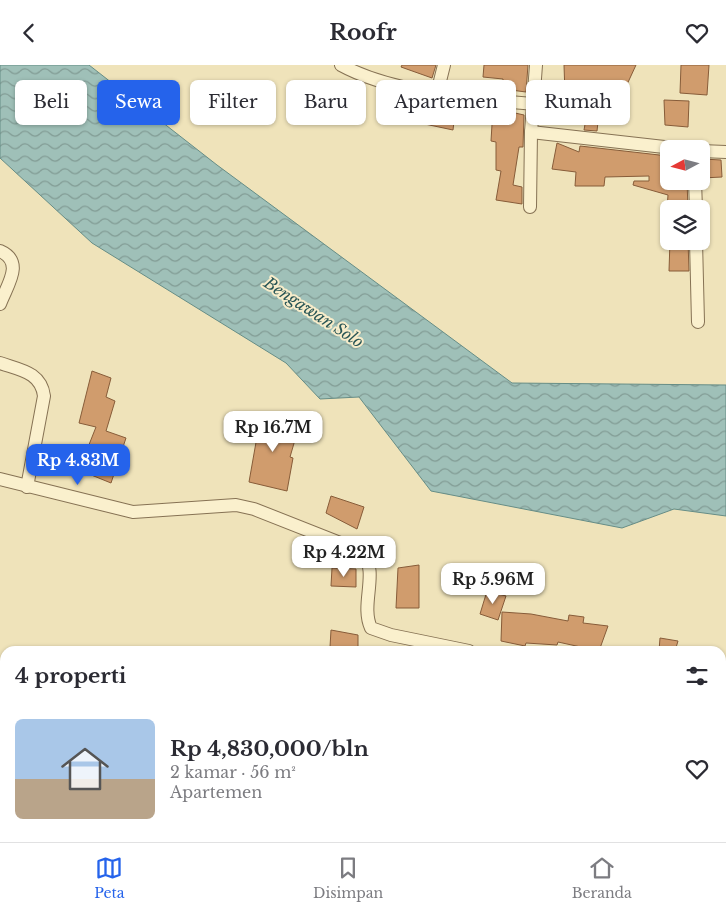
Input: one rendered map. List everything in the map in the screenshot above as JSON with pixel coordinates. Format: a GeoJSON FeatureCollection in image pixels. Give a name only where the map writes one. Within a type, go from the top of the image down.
{"type":"FeatureCollection","features":[{"type":"Feature","properties":{"kind":"street"},"geometry":{"type":"LineString","coordinates":[[341,65],[379,80]]}},
{"type":"Feature","properties":{"kind":"street"},"geometry":{"type":"LineString","coordinates":[[440,80],[444,65]]}},
{"type":"Feature","properties":{"kind":"street"},"geometry":{"type":"LineString","coordinates":[[535,80],[536,65]]}},
{"type":"Feature","properties":{"kind":"street"},"geometry":{"type":"LineString","coordinates":[[530,207],[532,125]]}},
{"type":"Feature","properties":{"kind":"street"},"geometry":{"type":"LineString","coordinates":[[531,132],[660,147]]}},
{"type":"Feature","properties":{"kind":"street"},"geometry":{"type":"LineString","coordinates":[[710,151],[726,152]]}},
{"type":"Feature","properties":{"kind":"street"},"geometry":{"type":"LineString","coordinates":[[696,250],[698,322]]}},
{"type":"Feature","properties":{"kind":"street"},"geometry":{"type":"LineString","coordinates":[[0,251],[10,257],[14,263],[12,274],[0,304]]}},
{"type":"Feature","properties":{"kind":"street"},"geometry":{"type":"LineString","coordinates":[[0,363],[34,374],[43,388],[44,396],[27,487]]}},
{"type":"Feature","properties":{"kind":"street"},"geometry":{"type":"LineString","coordinates":[[0,479],[124,511],[154,511],[195,506],[245,506],[363,553],[370,568],[367,610],[372,628],[391,635],[445,646]]}},
{"type":"Feature","properties":{"kind":"water","name":"Bengawan Solo"},"geometry":{"type":"Polygon","coordinates":[[[0,65],[89,65],[108,80],[97,80],[97,125],[166,125],[512,383],[726,385],[726,516],[674,509],[622,528],[431,491],[359,397],[320,399],[286,363],[92,243],[0,158],[0,65]]]}},
{"type":"Feature","properties":{"kind":"building"},"geometry":{"type":"Polygon","coordinates":[[[402,65],[436,65],[432,78],[401,67],[402,65]]]}},
{"type":"Feature","properties":{"kind":"building"},"geometry":{"type":"Polygon","coordinates":[[[484,65],[528,65],[526,92],[516,91],[516,80],[483,77],[484,65]]]}},
{"type":"Feature","properties":{"kind":"building"},"geometry":{"type":"Polygon","coordinates":[[[564,65],[636,65],[629,80],[565,80],[564,65]]]}},
{"type":"Feature","properties":{"kind":"building"},"geometry":{"type":"Polygon","coordinates":[[[681,65],[709,65],[707,95],[680,93],[681,65]]]}},
{"type":"Feature","properties":{"kind":"building"},"geometry":{"type":"Polygon","coordinates":[[[664,100],[689,101],[688,127],[665,125],[664,100]]]}},
{"type":"Feature","properties":{"kind":"building"},"geometry":{"type":"Polygon","coordinates":[[[516,113],[524,115],[523,147],[519,147],[513,185],[522,187],[522,204],[496,200],[501,171],[496,170],[496,142],[491,141],[492,125],[516,125],[516,113]]]}},
{"type":"Feature","properties":{"kind":"building"},"geometry":{"type":"Polygon","coordinates":[[[429,125],[454,125],[453,130],[429,125]]]}},
{"type":"Feature","properties":{"kind":"building"},"geometry":{"type":"Polygon","coordinates":[[[585,125],[598,125],[597,131],[584,130],[585,125]]]}},
{"type":"Feature","properties":{"kind":"building"},"geometry":{"type":"Polygon","coordinates":[[[557,143],[579,152],[580,146],[660,155],[660,190],[687,190],[688,200],[668,200],[668,195],[633,185],[634,181],[649,181],[649,176],[605,177],[604,186],[575,186],[576,172],[552,169],[557,143]]]}},
{"type":"Feature","properties":{"kind":"building"},"geometry":{"type":"Polygon","coordinates":[[[710,159],[721,160],[722,177],[710,178],[710,159]]]}},
{"type":"Feature","properties":{"kind":"building"},"geometry":{"type":"Polygon","coordinates":[[[670,250],[688,250],[689,271],[669,271],[670,250]]]}},
{"type":"Feature","properties":{"kind":"building"},"geometry":{"type":"Polygon","coordinates":[[[92,371],[111,378],[106,397],[115,401],[106,431],[126,438],[111,483],[79,470],[96,427],[79,423],[92,371]]]}},
{"type":"Feature","properties":{"kind":"building"},"geometry":{"type":"Polygon","coordinates":[[[261,414],[299,426],[290,457],[293,458],[287,491],[249,482],[261,414]]]}},
{"type":"Feature","properties":{"kind":"building"},"geometry":{"type":"Polygon","coordinates":[[[331,496],[364,507],[357,529],[326,513],[331,496]]]}},
{"type":"Feature","properties":{"kind":"building"},"geometry":{"type":"Polygon","coordinates":[[[419,565],[419,608],[396,608],[398,568],[419,565]]]}},
{"type":"Feature","properties":{"kind":"building"},"geometry":{"type":"Polygon","coordinates":[[[332,568],[356,569],[356,587],[331,586],[332,568]]]}},
{"type":"Feature","properties":{"kind":"building"},"geometry":{"type":"Polygon","coordinates":[[[487,591],[506,596],[498,620],[480,614],[487,591]]]}},
{"type":"Feature","properties":{"kind":"building"},"geometry":{"type":"Polygon","coordinates":[[[502,612],[531,614],[568,621],[569,615],[584,617],[583,623],[608,626],[601,646],[576,646],[558,642],[557,645],[526,643],[525,646],[501,641],[502,612]]]}},
{"type":"Feature","properties":{"kind":"building"},"geometry":{"type":"Polygon","coordinates":[[[331,630],[358,635],[358,646],[330,646],[331,630]]]}},
{"type":"Feature","properties":{"kind":"building"},"geometry":{"type":"Polygon","coordinates":[[[660,638],[678,641],[676,646],[659,646],[660,638]]]}}]}
